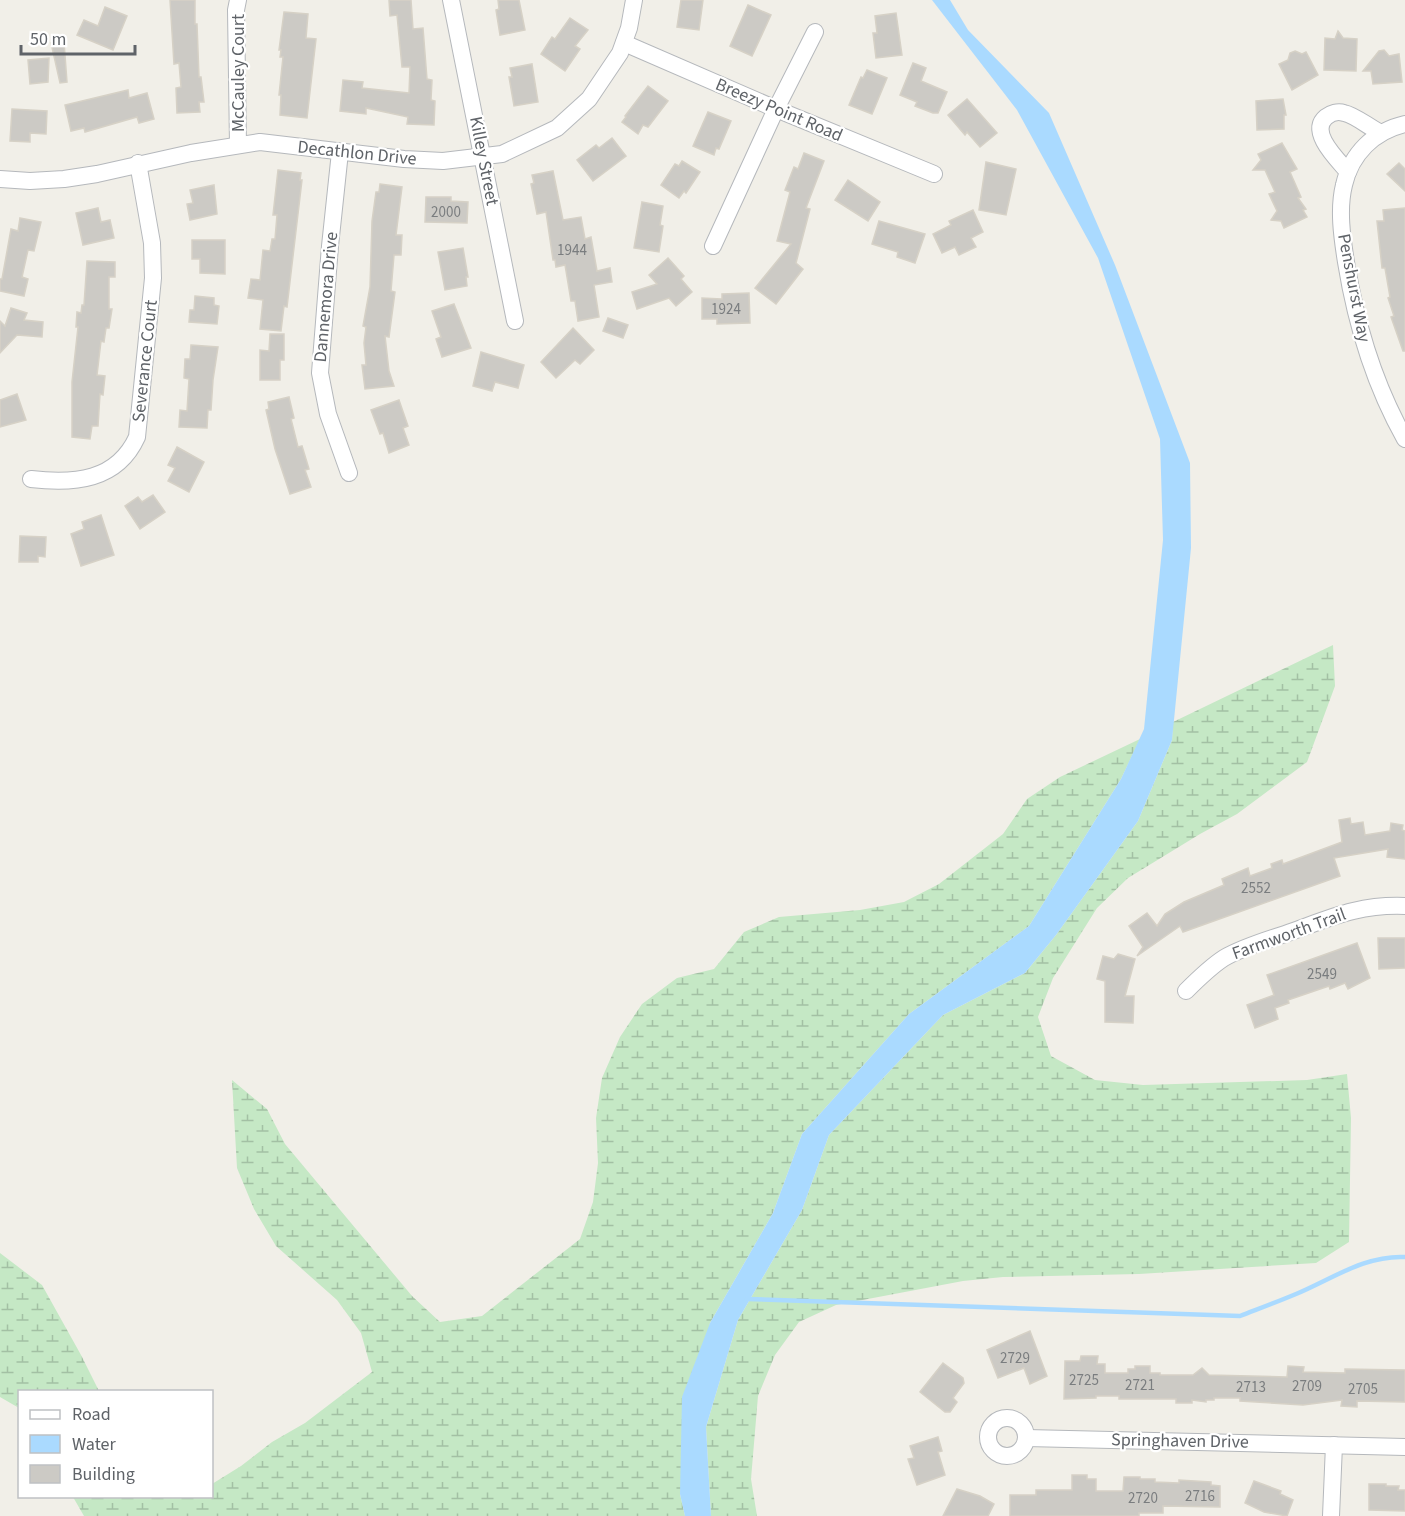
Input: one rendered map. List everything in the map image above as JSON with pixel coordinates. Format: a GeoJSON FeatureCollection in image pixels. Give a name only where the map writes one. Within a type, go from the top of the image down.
{"type":"FeatureCollection","features":[{"type":"Feature","properties":{"kind":"street","name":"McCauley Court"},"geometry":{"type":"LineString","coordinates":[[238,0],[236,10],[238,145]]}},
{"type":"Feature","properties":{"kind":"street","name":"Killey Street"},"geometry":{"type":"LineString","coordinates":[[451,0],[515,321]]}},
{"type":"Feature","properties":{"kind":"street","name":"Decathlon Drive"},"geometry":{"type":"LineString","coordinates":[[0,179],[30,181],[64,179],[97,174],[138,163],[260,142],[443,161],[502,154],[557,128],[588,99],[620,53],[629,28],[634,0]]}},
{"type":"Feature","properties":{"kind":"street"},"geometry":{"type":"LineString","coordinates":[[713,246],[776,109],[815,32]]}},
{"type":"Feature","properties":{"kind":"street","name":"Breezy Point Road"},"geometry":{"type":"LineString","coordinates":[[624,44],[934,174]]}},
{"type":"Feature","properties":{"kind":"street"},"geometry":{"type":"LineString","coordinates":[[1348,172],[1321,137],[1320,127],[1324,118],[1332,113],[1342,112],[1381,133]]}},
{"type":"Feature","properties":{"kind":"street","name":"Penshurst Way"},"geometry":{"type":"LineString","coordinates":[[1405,124],[1381,133],[1360,150],[1343,186],[1341,212],[1343,244],[1359,327],[1372,368],[1392,416],[1405,439]]}},
{"type":"Feature","properties":{"kind":"street","name":"Dannemora Drive"},"geometry":{"type":"LineString","coordinates":[[340,152],[320,373],[328,414],[349,473]]}},
{"type":"Feature","properties":{"kind":"street","name":"Severance Court"},"geometry":{"type":"LineString","coordinates":[[31,479],[71,481],[102,472],[122,460],[131,450],[137,437],[153,278],[152,243],[138,163]]}},
{"type":"Feature","properties":{"kind":"street","name":"Farmworth Trail"},"geometry":{"type":"LineString","coordinates":[[1186,992],[1209,969],[1224,958],[1245,948],[1357,909],[1379,905],[1405,906]]}},
{"type":"Feature","properties":{"kind":"street","name":"Springhaven Drive"},"geometry":{"type":"LineString","coordinates":[[1026,1438],[1405,1447]]}},
{"type":"Feature","properties":{"kind":"street"},"geometry":{"type":"LineString","coordinates":[[1331,1516],[1334,1445]]}},
{"type":"Feature","properties":{"kind":"green space"},"geometry":{"type":"Polygon","coordinates":[[[1333,645],[1335,686],[1307,762],[1237,814],[1128,878],[1097,908],[1053,978],[1038,1017],[1051,1056],[1095,1080],[1143,1085],[1307,1080],[1347,1074],[1351,1118],[1349,1242],[1316,1263],[1139,1274],[1003,1277],[963,1281],[836,1305],[799,1322],[775,1355],[758,1396],[751,1479],[757,1516],[711,1516],[706,1427],[738,1320],[802,1210],[829,1135],[943,1015],[1025,973],[1056,935],[1138,821],[1172,740],[1173,722],[1333,645]]]}},
{"type":"Feature","properties":{"kind":"green space"},"geometry":{"type":"Polygon","coordinates":[[[1140,739],[1121,779],[1029,926],[909,1014],[802,1134],[773,1213],[710,1323],[680,1494],[685,1516],[84,1516],[74,1498],[213,1498],[213,1483],[241,1466],[272,1442],[305,1423],[372,1372],[361,1333],[337,1300],[276,1246],[254,1209],[237,1168],[232,1080],[267,1109],[285,1144],[412,1296],[440,1322],[482,1316],[580,1239],[593,1202],[598,1163],[596,1118],[602,1078],[620,1037],[642,1004],[677,978],[714,969],[744,932],[779,917],[860,910],[904,902],[939,884],[1003,834],[1027,799],[1060,777],[1140,739]]]}},
{"type":"Feature","properties":{"kind":"green space"},"geometry":{"type":"Polygon","coordinates":[[[0,1253],[42,1285],[98,1390],[18,1390],[18,1407],[0,1397],[0,1253]]]}},
{"type":"Feature","properties":{"kind":"water"},"geometry":{"type":"Polygon","coordinates":[[[932,0],[950,0],[968,30],[1049,113],[1115,265],[1190,463],[1191,548],[1172,740],[1138,821],[1056,935],[1025,973],[943,1015],[829,1135],[802,1210],[738,1320],[706,1427],[711,1516],[685,1516],[680,1494],[682,1397],[710,1323],[773,1213],[802,1134],[909,1014],[1029,926],[1121,779],[1144,729],[1163,540],[1160,439],[1098,258],[1017,110],[932,0]]]}},
{"type":"Feature","properties":{"kind":"building"},"geometry":{"type":"Polygon","coordinates":[[[170,0],[195,0],[199,77],[201,77],[204,102],[199,102],[200,112],[177,113],[176,88],[181,87],[179,63],[174,64],[170,0]]]}},
{"type":"Feature","properties":{"kind":"building"},"geometry":{"type":"Polygon","coordinates":[[[389,0],[411,0],[413,29],[423,28],[427,79],[432,80],[431,100],[435,101],[434,125],[407,124],[408,117],[366,108],[366,114],[340,111],[343,80],[363,82],[362,88],[409,93],[410,67],[402,67],[397,15],[390,16],[389,0]]]}},
{"type":"Feature","properties":{"kind":"building"},"geometry":{"type":"Polygon","coordinates":[[[498,0],[519,0],[525,30],[500,35],[496,10],[499,9],[498,0]]]}},
{"type":"Feature","properties":{"kind":"building"},"geometry":{"type":"Polygon","coordinates":[[[681,0],[703,0],[699,30],[677,27],[681,0]]]}},
{"type":"Feature","properties":{"kind":"building"},"geometry":{"type":"Polygon","coordinates":[[[748,5],[771,15],[752,56],[730,46],[748,5]]]}},
{"type":"Feature","properties":{"kind":"building"},"geometry":{"type":"Polygon","coordinates":[[[105,7],[127,16],[113,50],[77,35],[84,20],[98,26],[105,7]]]}},
{"type":"Feature","properties":{"kind":"building"},"geometry":{"type":"Polygon","coordinates":[[[284,12],[308,14],[306,38],[316,39],[307,118],[280,115],[281,95],[279,95],[283,57],[280,57],[281,50],[279,50],[284,12]]]}},
{"type":"Feature","properties":{"kind":"building"},"geometry":{"type":"Polygon","coordinates":[[[896,13],[902,55],[876,58],[873,33],[877,33],[875,16],[896,13]]]}},
{"type":"Feature","properties":{"kind":"building"},"geometry":{"type":"Polygon","coordinates":[[[570,18],[588,30],[575,46],[580,49],[565,71],[541,54],[552,37],[555,39],[570,18]]]}},
{"type":"Feature","properties":{"kind":"building"},"geometry":{"type":"Polygon","coordinates":[[[1338,31],[1343,38],[1357,39],[1356,71],[1324,70],[1325,38],[1335,39],[1338,31]]]}},
{"type":"Feature","properties":{"kind":"building"},"geometry":{"type":"Polygon","coordinates":[[[64,42],[67,82],[60,83],[51,43],[64,42]]]}},
{"type":"Feature","properties":{"kind":"building"},"geometry":{"type":"Polygon","coordinates":[[[1384,50],[1389,56],[1399,54],[1402,82],[1373,84],[1371,71],[1363,71],[1379,51],[1384,50]]]}},
{"type":"Feature","properties":{"kind":"building"},"geometry":{"type":"Polygon","coordinates":[[[1295,51],[1302,54],[1306,52],[1318,75],[1292,90],[1279,64],[1288,60],[1290,53],[1295,51]]]}},
{"type":"Feature","properties":{"kind":"building"},"geometry":{"type":"Polygon","coordinates":[[[49,58],[48,82],[30,84],[28,60],[49,58]]]}},
{"type":"Feature","properties":{"kind":"building"},"geometry":{"type":"Polygon","coordinates":[[[913,63],[926,68],[921,81],[947,92],[938,113],[915,106],[917,102],[900,95],[913,63]]]}},
{"type":"Feature","properties":{"kind":"building"},"geometry":{"type":"Polygon","coordinates":[[[532,64],[538,102],[514,106],[509,77],[512,77],[510,68],[532,64]]]}},
{"type":"Feature","properties":{"kind":"building"},"geometry":{"type":"Polygon","coordinates":[[[867,70],[887,78],[872,114],[849,105],[861,77],[863,78],[867,70]]]}},
{"type":"Feature","properties":{"kind":"building"},"geometry":{"type":"Polygon","coordinates":[[[648,86],[668,101],[648,127],[643,125],[638,134],[622,122],[648,86]]]}},
{"type":"Feature","properties":{"kind":"building"},"geometry":{"type":"Polygon","coordinates":[[[128,90],[129,98],[147,93],[154,119],[139,123],[137,117],[85,132],[84,128],[71,131],[65,105],[128,90]]]}},
{"type":"Feature","properties":{"kind":"building"},"geometry":{"type":"Polygon","coordinates":[[[967,99],[997,133],[980,147],[967,132],[965,135],[948,115],[967,99]]]}},
{"type":"Feature","properties":{"kind":"building"},"geometry":{"type":"Polygon","coordinates":[[[1283,99],[1286,115],[1284,115],[1284,129],[1257,130],[1256,101],[1283,99]]]}},
{"type":"Feature","properties":{"kind":"building"},"geometry":{"type":"Polygon","coordinates":[[[12,109],[47,111],[46,134],[30,133],[30,142],[10,141],[12,109]]]}},
{"type":"Feature","properties":{"kind":"building"},"geometry":{"type":"Polygon","coordinates":[[[708,112],[731,121],[714,155],[693,146],[708,112]]]}},
{"type":"Feature","properties":{"kind":"building"},"geometry":{"type":"Polygon","coordinates":[[[612,138],[626,156],[593,181],[577,160],[596,145],[599,148],[612,138]]]}},
{"type":"Feature","properties":{"kind":"building"},"geometry":{"type":"Polygon","coordinates":[[[1282,143],[1297,169],[1290,172],[1301,197],[1298,198],[1306,209],[1303,210],[1307,217],[1284,228],[1281,221],[1271,220],[1277,211],[1269,194],[1275,192],[1265,170],[1253,170],[1261,160],[1258,154],[1282,143]]]}},
{"type":"Feature","properties":{"kind":"building"},"geometry":{"type":"Polygon","coordinates":[[[804,153],[824,161],[806,208],[810,209],[796,263],[803,269],[776,304],[755,288],[791,244],[777,241],[790,192],[785,190],[794,167],[798,169],[804,153]]]}},
{"type":"Feature","properties":{"kind":"building"},"geometry":{"type":"Polygon","coordinates":[[[682,161],[700,172],[686,193],[684,191],[679,198],[661,185],[675,164],[679,166],[682,161]]]}},
{"type":"Feature","properties":{"kind":"building"},"geometry":{"type":"Polygon","coordinates":[[[986,162],[1016,169],[1006,215],[979,210],[986,162]]]}},
{"type":"Feature","properties":{"kind":"building"},"geometry":{"type":"Polygon","coordinates":[[[1399,163],[1405,169],[1405,191],[1387,174],[1399,163]]]}},
{"type":"Feature","properties":{"kind":"building"},"geometry":{"type":"Polygon","coordinates":[[[278,170],[301,173],[300,180],[302,180],[287,307],[284,306],[281,331],[260,329],[263,300],[248,298],[251,279],[260,280],[263,250],[270,251],[272,239],[275,239],[277,215],[273,215],[278,170]]]}},
{"type":"Feature","properties":{"kind":"building"},"geometry":{"type":"Polygon","coordinates":[[[553,171],[563,220],[581,217],[585,239],[591,237],[597,271],[610,268],[612,282],[594,285],[599,317],[578,321],[575,301],[571,301],[565,265],[556,267],[555,260],[553,260],[546,212],[537,214],[531,184],[534,183],[532,175],[553,171]]]}},
{"type":"Feature","properties":{"kind":"building"},"geometry":{"type":"Polygon","coordinates":[[[848,180],[880,202],[868,221],[835,200],[848,180]]]}},
{"type":"Feature","properties":{"kind":"building"},"geometry":{"type":"Polygon","coordinates":[[[380,184],[402,187],[396,235],[402,235],[401,255],[394,255],[391,291],[395,292],[389,337],[385,336],[389,371],[394,386],[365,389],[362,365],[366,365],[364,343],[366,327],[363,326],[370,287],[372,221],[376,192],[379,192],[380,184]]]}},
{"type":"Feature","properties":{"kind":"building"},"geometry":{"type":"Polygon","coordinates":[[[214,185],[217,214],[190,220],[187,204],[193,203],[190,190],[214,185]]]}},
{"type":"Feature","properties":{"kind":"building"},"geometry":{"type":"Polygon","coordinates":[[[426,197],[451,197],[451,201],[468,202],[467,223],[425,222],[426,197]]]}},
{"type":"Feature","properties":{"kind":"building"},"geometry":{"type":"Polygon","coordinates":[[[642,202],[663,206],[659,252],[634,248],[642,202]]]}},
{"type":"Feature","properties":{"kind":"building"},"geometry":{"type":"Polygon","coordinates":[[[98,208],[101,222],[110,220],[114,238],[83,245],[76,213],[98,208]]]}},
{"type":"Feature","properties":{"kind":"building"},"geometry":{"type":"Polygon","coordinates":[[[1405,208],[1405,351],[1403,351],[1391,317],[1394,316],[1388,298],[1390,297],[1385,268],[1382,268],[1377,221],[1384,221],[1383,210],[1405,208]]]}},
{"type":"Feature","properties":{"kind":"building"},"geometry":{"type":"Polygon","coordinates":[[[973,210],[983,232],[971,238],[976,247],[959,255],[955,247],[942,253],[933,234],[951,225],[949,221],[973,210]]]}},
{"type":"Feature","properties":{"kind":"building"},"geometry":{"type":"Polygon","coordinates":[[[20,218],[41,222],[34,251],[28,250],[22,277],[28,279],[24,296],[0,291],[0,279],[2,279],[11,229],[18,231],[20,218]]]}},
{"type":"Feature","properties":{"kind":"building"},"geometry":{"type":"Polygon","coordinates":[[[879,221],[925,234],[915,263],[897,257],[898,252],[872,244],[879,221]]]}},
{"type":"Feature","properties":{"kind":"building"},"geometry":{"type":"Polygon","coordinates":[[[192,240],[225,240],[225,274],[200,273],[200,259],[192,259],[192,240]]]}},
{"type":"Feature","properties":{"kind":"building"},"geometry":{"type":"Polygon","coordinates":[[[463,248],[468,277],[466,277],[467,286],[445,290],[438,252],[463,248]]]}},
{"type":"Feature","properties":{"kind":"building"},"geometry":{"type":"Polygon","coordinates":[[[668,258],[684,276],[681,279],[692,292],[676,306],[669,298],[637,309],[632,292],[657,284],[649,275],[668,258]]]}},
{"type":"Feature","properties":{"kind":"building"},"geometry":{"type":"Polygon","coordinates":[[[87,261],[115,262],[115,277],[109,277],[109,309],[112,309],[109,328],[106,328],[104,342],[101,341],[97,375],[105,376],[103,395],[100,394],[98,426],[92,426],[90,439],[72,437],[72,382],[78,327],[76,327],[77,312],[81,313],[82,305],[84,305],[87,261]]]}},
{"type":"Feature","properties":{"kind":"building"},"geometry":{"type":"Polygon","coordinates":[[[749,293],[750,323],[717,324],[717,319],[702,319],[702,298],[722,299],[722,294],[749,293]]]}},
{"type":"Feature","properties":{"kind":"building"},"geometry":{"type":"Polygon","coordinates":[[[195,296],[214,298],[214,305],[219,306],[217,324],[189,322],[190,310],[194,310],[195,296]]]}},
{"type":"Feature","properties":{"kind":"building"},"geometry":{"type":"Polygon","coordinates":[[[454,304],[471,348],[442,357],[436,339],[441,337],[432,311],[454,304]]]}},
{"type":"Feature","properties":{"kind":"building"},"geometry":{"type":"Polygon","coordinates":[[[11,308],[27,313],[24,320],[43,322],[42,337],[17,335],[0,353],[0,321],[5,326],[11,308]]]}},
{"type":"Feature","properties":{"kind":"building"},"geometry":{"type":"Polygon","coordinates":[[[608,318],[628,325],[623,338],[603,331],[608,318]]]}},
{"type":"Feature","properties":{"kind":"building"},"geometry":{"type":"Polygon","coordinates":[[[573,328],[594,350],[580,364],[575,360],[556,378],[541,362],[573,328]]]}},
{"type":"Feature","properties":{"kind":"building"},"geometry":{"type":"Polygon","coordinates":[[[270,334],[284,334],[284,360],[280,360],[280,380],[260,380],[260,350],[269,351],[270,334]]]}},
{"type":"Feature","properties":{"kind":"building"},"geometry":{"type":"Polygon","coordinates":[[[191,345],[218,347],[207,428],[179,427],[180,410],[187,411],[189,379],[184,378],[185,359],[190,359],[191,345]]]}},
{"type":"Feature","properties":{"kind":"building"},"geometry":{"type":"Polygon","coordinates":[[[481,352],[524,365],[518,388],[495,382],[492,391],[473,386],[481,352]]]}},
{"type":"Feature","properties":{"kind":"building"},"geometry":{"type":"Polygon","coordinates":[[[17,394],[26,420],[0,427],[0,400],[17,394]]]}},
{"type":"Feature","properties":{"kind":"building"},"geometry":{"type":"Polygon","coordinates":[[[289,397],[294,418],[291,419],[298,447],[302,446],[309,469],[305,470],[311,487],[290,494],[275,449],[266,410],[269,409],[268,402],[289,397]]]}},
{"type":"Feature","properties":{"kind":"building"},"geometry":{"type":"Polygon","coordinates":[[[399,400],[408,426],[403,428],[409,445],[389,453],[383,433],[380,434],[371,410],[399,400]]]}},
{"type":"Feature","properties":{"kind":"building"},"geometry":{"type":"Polygon","coordinates":[[[177,447],[204,462],[189,492],[168,481],[175,468],[168,465],[177,447]]]}},
{"type":"Feature","properties":{"kind":"building"},"geometry":{"type":"Polygon","coordinates":[[[153,495],[165,512],[140,529],[125,506],[138,497],[142,502],[153,495]]]}},
{"type":"Feature","properties":{"kind":"building"},"geometry":{"type":"Polygon","coordinates":[[[101,515],[114,555],[81,566],[71,534],[84,529],[82,522],[101,515]]]}},
{"type":"Feature","properties":{"kind":"building"},"geometry":{"type":"Polygon","coordinates":[[[20,536],[46,537],[45,557],[38,556],[38,562],[19,562],[20,536]]]}},
{"type":"Feature","properties":{"kind":"building"},"geometry":{"type":"Polygon","coordinates":[[[1350,818],[1351,824],[1363,822],[1365,835],[1390,831],[1391,823],[1403,825],[1405,859],[1387,857],[1388,849],[1334,858],[1340,876],[1183,932],[1180,926],[1137,956],[1143,947],[1129,926],[1147,913],[1157,926],[1165,914],[1184,902],[1224,885],[1222,879],[1248,868],[1250,876],[1272,868],[1271,864],[1282,860],[1283,864],[1342,842],[1339,820],[1350,818]]]}},
{"type":"Feature","properties":{"kind":"building"},"geometry":{"type":"Polygon","coordinates":[[[1378,938],[1405,938],[1405,968],[1379,969],[1378,938]]]}},
{"type":"Feature","properties":{"kind":"building"},"geometry":{"type":"Polygon","coordinates":[[[1357,943],[1370,978],[1348,989],[1345,983],[1288,1000],[1289,1003],[1275,1008],[1278,1019],[1255,1028],[1247,1005],[1274,995],[1267,975],[1357,943]]]}},
{"type":"Feature","properties":{"kind":"building"},"geometry":{"type":"Polygon","coordinates":[[[1118,954],[1135,959],[1125,996],[1134,996],[1133,1023],[1105,1022],[1105,981],[1097,979],[1103,956],[1114,959],[1118,954]]]}},
{"type":"Feature","properties":{"kind":"building"},"geometry":{"type":"Polygon","coordinates":[[[1030,1331],[1047,1376],[1030,1384],[1024,1368],[998,1378],[987,1350],[1030,1331]]]}},
{"type":"Feature","properties":{"kind":"building"},"geometry":{"type":"Polygon","coordinates":[[[1081,1356],[1098,1356],[1097,1364],[1105,1364],[1105,1373],[1128,1373],[1128,1369],[1135,1369],[1135,1366],[1150,1366],[1150,1373],[1160,1373],[1160,1375],[1193,1375],[1202,1368],[1209,1375],[1287,1377],[1288,1366],[1304,1367],[1303,1372],[1345,1373],[1345,1369],[1405,1370],[1405,1402],[1357,1401],[1357,1407],[1341,1406],[1342,1400],[1303,1405],[1240,1401],[1240,1398],[1214,1398],[1206,1402],[1192,1400],[1192,1403],[1176,1403],[1176,1399],[1119,1399],[1119,1396],[1064,1399],[1065,1361],[1080,1361],[1081,1356]]]}},
{"type":"Feature","properties":{"kind":"building"},"geometry":{"type":"Polygon","coordinates":[[[943,1363],[963,1378],[964,1383],[953,1398],[957,1402],[950,1412],[945,1412],[920,1392],[943,1363]]]}},
{"type":"Feature","properties":{"kind":"building"},"geometry":{"type":"Polygon","coordinates":[[[938,1437],[942,1451],[938,1452],[945,1475],[917,1485],[908,1459],[914,1458],[910,1446],[938,1437]]]}},
{"type":"Feature","properties":{"kind":"building"},"geometry":{"type":"Polygon","coordinates":[[[1072,1475],[1087,1475],[1087,1479],[1096,1479],[1096,1491],[1123,1491],[1124,1477],[1155,1479],[1155,1482],[1179,1483],[1179,1480],[1211,1482],[1211,1485],[1220,1486],[1220,1507],[1163,1506],[1163,1513],[1139,1513],[1139,1516],[1010,1516],[1010,1495],[1036,1495],[1036,1490],[1072,1490],[1072,1475]]]}},
{"type":"Feature","properties":{"kind":"building"},"geometry":{"type":"Polygon","coordinates":[[[1254,1481],[1281,1491],[1280,1494],[1293,1500],[1287,1516],[1264,1512],[1245,1503],[1254,1481]]]}},
{"type":"Feature","properties":{"kind":"building"},"geometry":{"type":"Polygon","coordinates":[[[1369,1484],[1399,1486],[1398,1490],[1405,1490],[1405,1511],[1369,1510],[1369,1484]]]}},
{"type":"Feature","properties":{"kind":"building"},"geometry":{"type":"Polygon","coordinates":[[[957,1489],[980,1496],[994,1504],[988,1516],[943,1516],[957,1489]]]}},
{"type":"Feature","properties":{"kind":"waterway"},"geometry":{"type":"LineString","coordinates":[[747,1299],[1240,1316],[1362,1264],[1390,1257],[1405,1257]]}}]}
